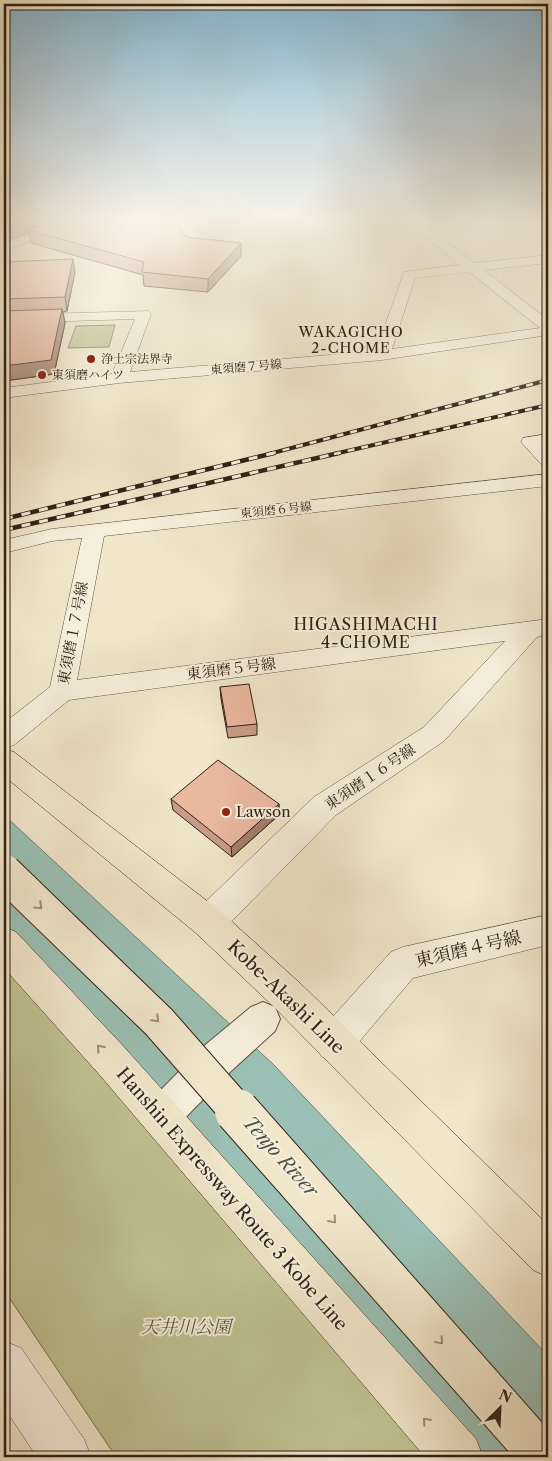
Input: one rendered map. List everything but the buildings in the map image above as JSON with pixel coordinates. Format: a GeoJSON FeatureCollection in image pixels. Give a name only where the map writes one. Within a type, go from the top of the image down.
{"type":"FeatureCollection","features":[{"type":"Feature","properties":{"kind":"main road","name":"Kobe-Akashi Line"},"geometry":{"type":"LineString","coordinates":[[4,760],[208,922],[288,996],[548,1255]]}},
{"type":"Feature","properties":{"kind":"main road"},"geometry":{"type":"LineString","coordinates":[[4,872],[159,1022],[543,1457]]}},
{"type":"Feature","properties":{"kind":"main road","name":"Hanshin Expressway Route 3 Kobe Line"},"geometry":{"type":"LineString","coordinates":[[4,943],[111,1060],[458,1457]]}},
{"type":"Feature","properties":{"kind":"street"},"geometry":{"type":"LineString","coordinates":[[382,355],[405,286]]}},
{"type":"Feature","properties":{"kind":"street"},"geometry":{"type":"LineString","coordinates":[[495,286],[548,329]]}},
{"type":"Feature","properties":{"kind":"street"},"geometry":{"type":"LineString","coordinates":[[4,320],[144,314],[119,378]]}},
{"type":"Feature","properties":{"kind":"street","name":"東須磨７号線"},"geometry":{"type":"LineString","coordinates":[[4,393],[119,378],[382,355],[548,329]]}},
{"type":"Feature","properties":{"kind":"street"},"geometry":{"type":"LineString","coordinates":[[548,439],[530,442],[548,460]]}},
{"type":"Feature","properties":{"kind":"street","name":"東須磨６号線"},"geometry":{"type":"LineString","coordinates":[[4,546],[52,535],[548,480]]}},
{"type":"Feature","properties":{"kind":"street","name":"東須磨１７号線"},"geometry":{"type":"LineString","coordinates":[[4,738],[62,691],[94,531]]}},
{"type":"Feature","properties":{"kind":"street","name":"東須磨５号線"},"geometry":{"type":"LineString","coordinates":[[62,691],[539,628]]}},
{"type":"Feature","properties":{"kind":"street","name":"東須磨１６号線"},"geometry":{"type":"LineString","coordinates":[[208,922],[326,806],[434,734],[539,628]]}},
{"type":"Feature","properties":{"kind":"street","name":"東須磨４号線"},"geometry":{"type":"LineString","coordinates":[[334,1043],[403,964],[548,930]]}},
{"type":"Feature","properties":{"kind":"street"},"geometry":{"type":"LineString","coordinates":[[167,1110],[217,1059],[264,1019]]}},
{"type":"Feature","properties":{"kind":"street"},"geometry":{"type":"LineString","coordinates":[[4,1365],[66,1457]]}},
{"type":"Feature","properties":{"kind":"green space"},"geometry":{"type":"Polygon","coordinates":[[[115,325],[109,347],[68,348],[76,326],[115,325]]]}},
{"type":"Feature","properties":{"kind":"green space","name":"天井川公園"},"geometry":{"type":"Polygon","coordinates":[[[4,924],[476,1457],[116,1457],[4,1290],[4,924]]]}},
{"type":"Feature","properties":{"kind":"water","name":"Tenjo River"},"geometry":{"type":"Polygon","coordinates":[[[4,815],[274,1065],[548,1356],[548,1457],[485,1457],[190,1127],[4,930],[4,815]]]}},
{"type":"Feature","properties":{"kind":"railway"},"geometry":{"type":"LineString","coordinates":[[269,454],[548,380]]}},
{"type":"Feature","properties":{"kind":"railway"},"geometry":{"type":"LineString","coordinates":[[334,454],[548,405]]}},
{"type":"Feature","properties":{"kind":"railway"},"geometry":{"type":"LineString","coordinates":[[4,519],[274,453]]}},
{"type":"Feature","properties":{"kind":"railway"},"geometry":{"type":"LineString","coordinates":[[4,530],[339,453]]}},
{"type":"Feature","properties":{"kind":"place","name":"浄土宗法界寺"},"geometry":{"type":"Point","coordinates":[91,359]}},
{"type":"Feature","properties":{"kind":"place","name":"東須磨ハイツ"},"geometry":{"type":"Point","coordinates":[42,375]}},
{"type":"Feature","properties":{"kind":"place","name":"Lawson"},"geometry":{"type":"Point","coordinates":[226,812]}},
{"type":"Feature","properties":{"kind":"district","name":"WAKAGICHO 2-CHOME"},"geometry":{"type":"Point","coordinates":[351,340]}},
{"type":"Feature","properties":{"kind":"district","name":"HIGASHIMACHI 4-CHOME"},"geometry":{"type":"Point","coordinates":[366,633]}}]}
